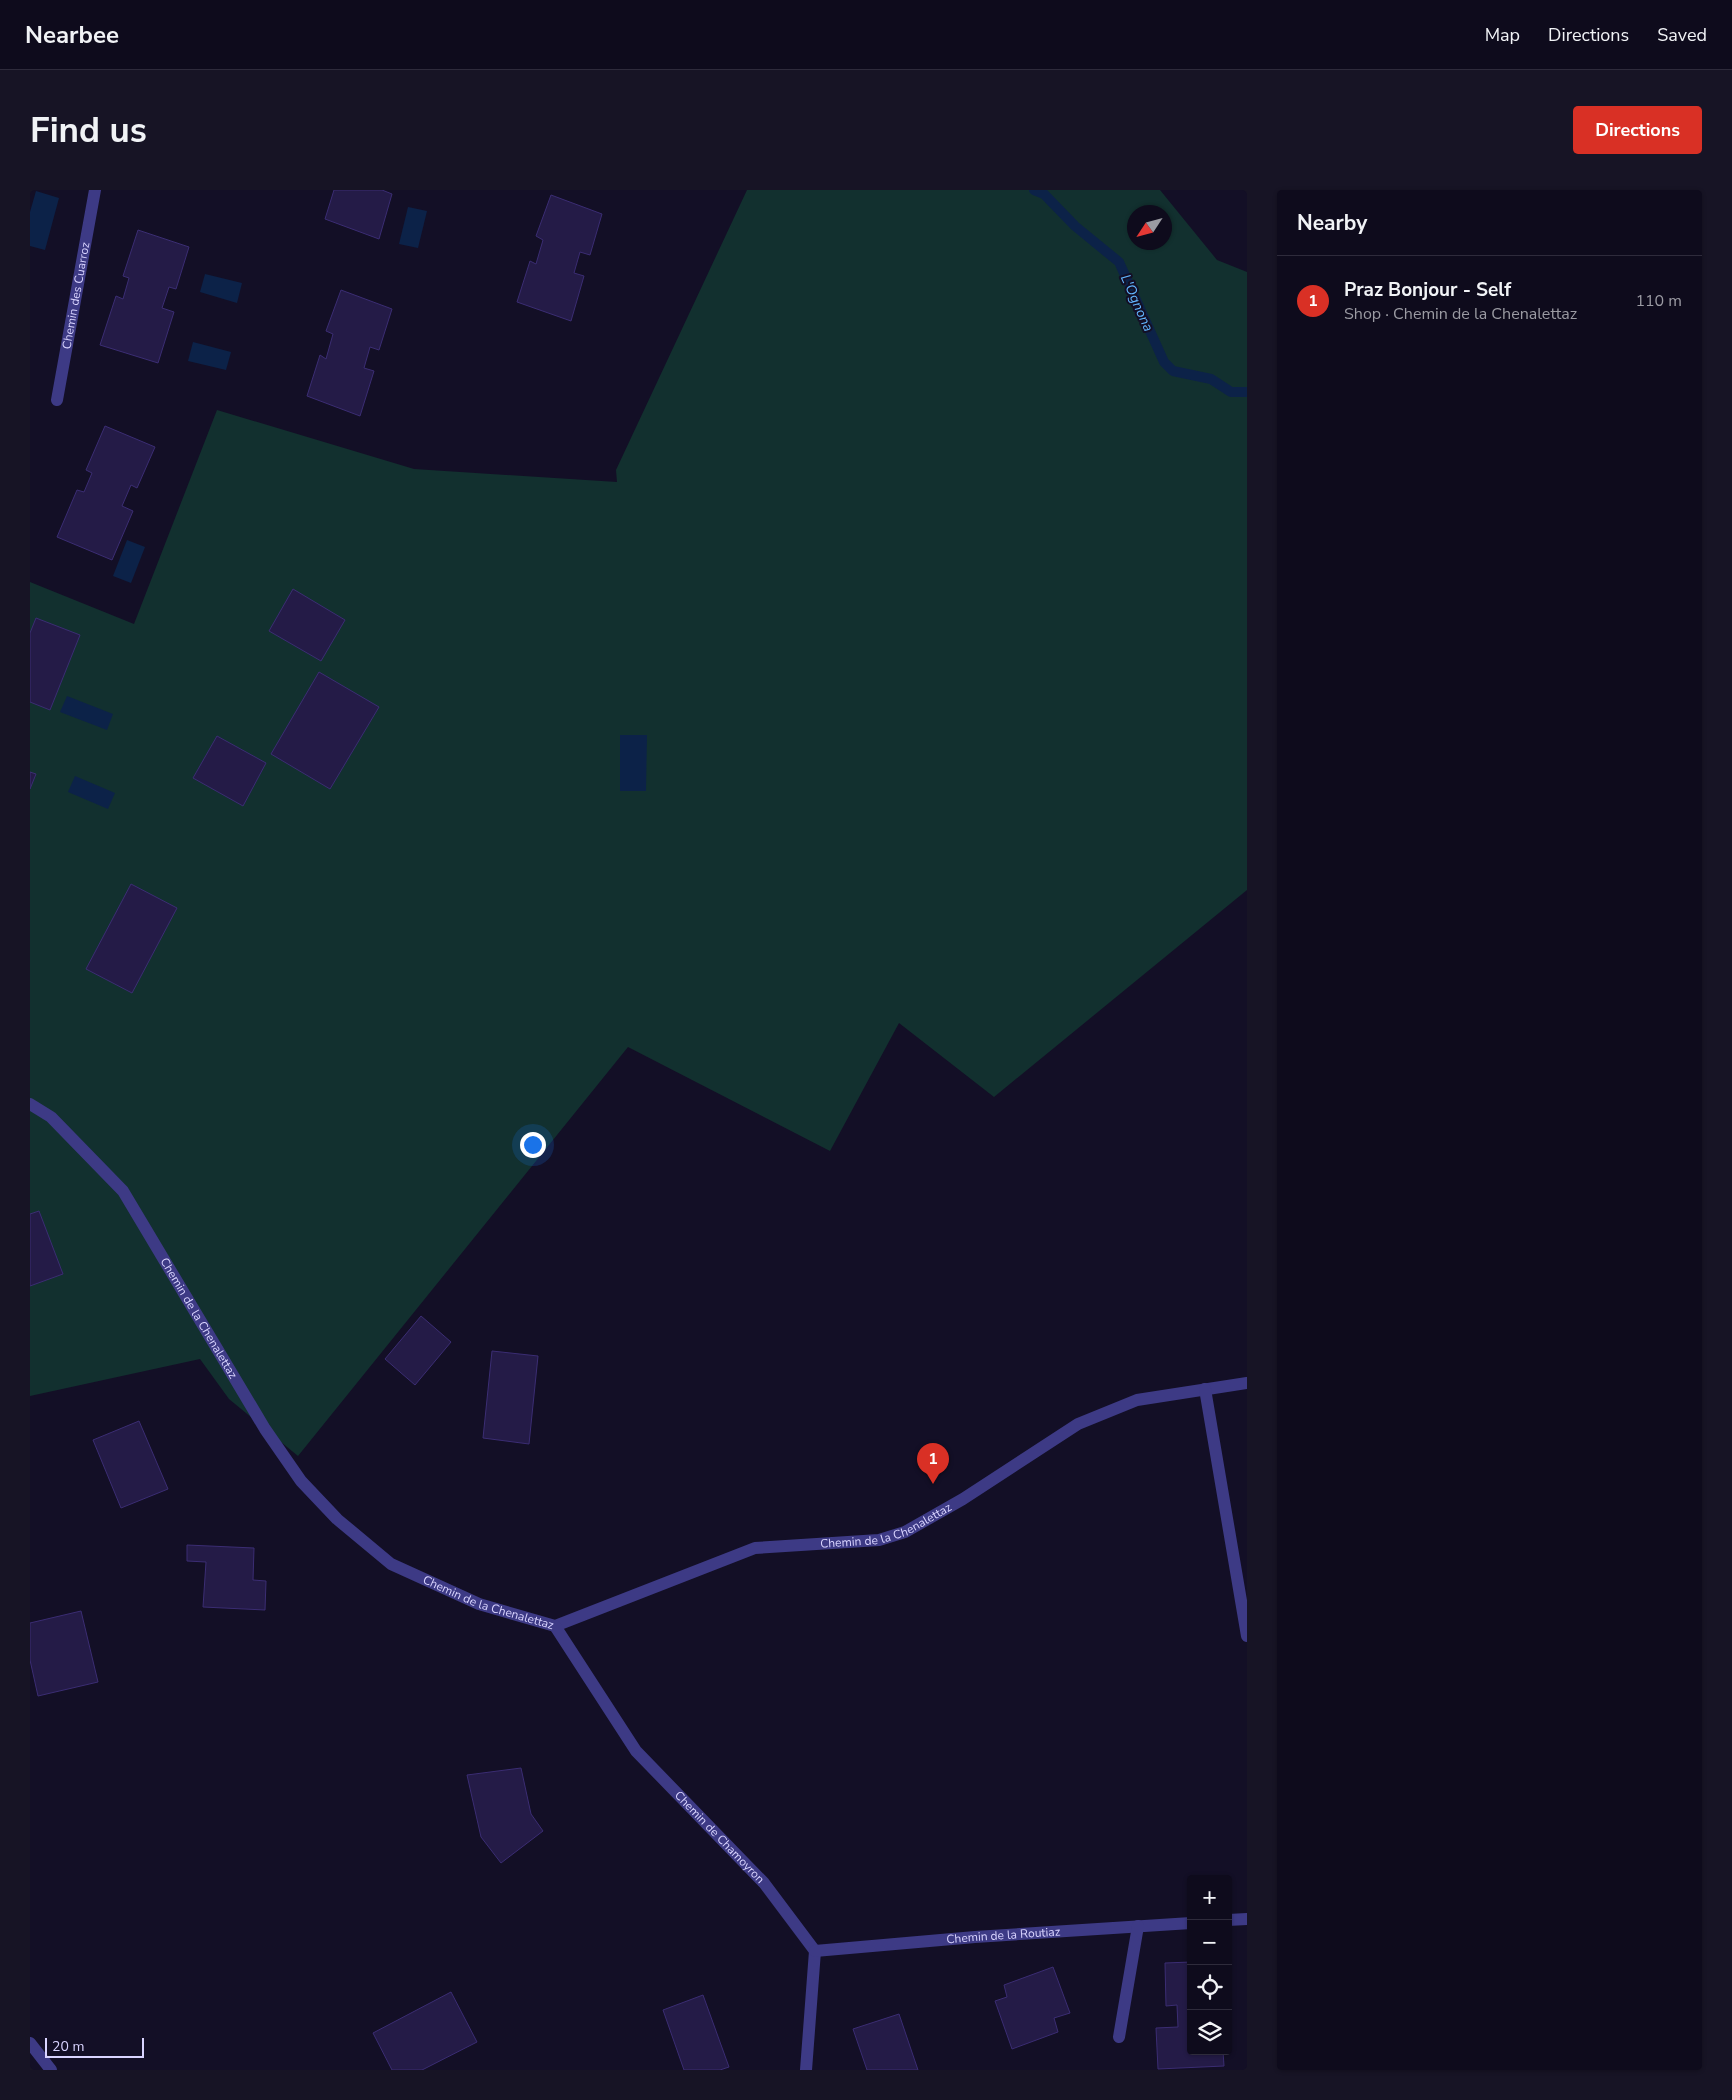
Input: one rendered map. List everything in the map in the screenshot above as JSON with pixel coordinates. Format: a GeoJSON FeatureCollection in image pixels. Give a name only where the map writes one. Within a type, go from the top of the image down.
{"type":"FeatureCollection","features":[{"type":"Feature","properties":{"kind":"street","name":"Chemin des Cuarroz"},"geometry":{"type":"LineString","coordinates":[[57,400],[95,190]]}},
{"type":"Feature","properties":{"kind":"street","name":"Chemin de la Chenalettaz"},"geometry":{"type":"LineString","coordinates":[[30,1104],[51,1117],[124,1190],[265,1429],[301,1481],[337,1519],[391,1564],[479,1604],[555,1626],[755,1548],[879,1540],[905,1532],[963,1499],[1078,1424],[1137,1400],[1247,1383]]}},
{"type":"Feature","properties":{"kind":"street"},"geometry":{"type":"LineString","coordinates":[[1205,1389],[1247,1636]]}},
{"type":"Feature","properties":{"kind":"street","name":"Chemin de Chamoyron"},"geometry":{"type":"LineString","coordinates":[[555,1626],[636,1751],[764,1884],[816,1951]]}},
{"type":"Feature","properties":{"kind":"street"},"geometry":{"type":"LineString","coordinates":[[1232,1920],[1247,1919]]}},
{"type":"Feature","properties":{"kind":"street","name":"Chemin de la Routiaz"},"geometry":{"type":"LineString","coordinates":[[816,1951],[975,1937],[1187,1923]]}},
{"type":"Feature","properties":{"kind":"street"},"geometry":{"type":"LineString","coordinates":[[1120,2037],[1138,1926]]}},
{"type":"Feature","properties":{"kind":"street"},"geometry":{"type":"LineString","coordinates":[[806,2070],[816,1951]]}},
{"type":"Feature","properties":{"kind":"street"},"geometry":{"type":"LineString","coordinates":[[30,2043],[51,2070]]}},
{"type":"Feature","properties":{"kind":"green space"},"geometry":{"type":"Polygon","coordinates":[[[747,190],[1160,190],[1217,260],[1247,272],[1247,890],[994,1097],[899,1023],[830,1151],[628,1047],[298,1456],[229,1399],[200,1359],[30,1396],[30,582],[134,624],[217,410],[414,469],[617,482],[616,470],[747,190]]]}},
{"type":"Feature","properties":{"kind":"water"},"geometry":{"type":"Polygon","coordinates":[[[36,191],[59,198],[45,250],[30,246],[30,212],[36,191]]]}},
{"type":"Feature","properties":{"kind":"water"},"geometry":{"type":"Polygon","coordinates":[[[408,207],[427,211],[418,248],[399,244],[408,207]]]}},
{"type":"Feature","properties":{"kind":"water"},"geometry":{"type":"Polygon","coordinates":[[[205,274],[242,283],[237,303],[200,292],[205,274]]]}},
{"type":"Feature","properties":{"kind":"water"},"geometry":{"type":"Polygon","coordinates":[[[193,342],[231,352],[226,370],[188,361],[193,342]]]}},
{"type":"Feature","properties":{"kind":"water"},"geometry":{"type":"Polygon","coordinates":[[[127,540],[145,547],[131,583],[113,576],[127,540]]]}},
{"type":"Feature","properties":{"kind":"water"},"geometry":{"type":"Polygon","coordinates":[[[67,696],[113,714],[107,730],[60,712],[67,696]]]}},
{"type":"Feature","properties":{"kind":"water"},"geometry":{"type":"Polygon","coordinates":[[[620,735],[647,735],[646,791],[620,791],[620,735]]]}},
{"type":"Feature","properties":{"kind":"water"},"geometry":{"type":"Polygon","coordinates":[[[75,776],[115,793],[108,809],[68,792],[75,776]]]}},
{"type":"Feature","properties":{"kind":"building"},"geometry":{"type":"Polygon","coordinates":[[[334,190],[382,190],[392,194],[379,239],[325,219],[334,190]]]}},
{"type":"Feature","properties":{"kind":"building"},"geometry":{"type":"Polygon","coordinates":[[[551,195],[602,214],[590,255],[580,252],[574,273],[584,276],[571,321],[517,302],[530,261],[536,264],[543,240],[536,236],[551,195]]]}},
{"type":"Feature","properties":{"kind":"building"},"geometry":{"type":"Polygon","coordinates":[[[138,230],[189,247],[176,289],[169,287],[162,308],[174,312],[158,363],[100,345],[116,296],[123,299],[129,278],[123,276],[138,230]]]}},
{"type":"Feature","properties":{"kind":"building"},"geometry":{"type":"Polygon","coordinates":[[[341,290],[392,309],[379,350],[370,347],[364,368],[374,371],[360,416],[307,396],[320,355],[326,359],[333,334],[326,331],[341,290]]]}},
{"type":"Feature","properties":{"kind":"building"},"geometry":{"type":"Polygon","coordinates":[[[105,426],[155,447],[137,488],[131,485],[122,506],[133,511],[112,560],[57,537],[77,490],[84,492],[92,473],[86,470],[105,426]]]}},
{"type":"Feature","properties":{"kind":"building"},"geometry":{"type":"Polygon","coordinates":[[[293,589],[345,620],[321,661],[269,631],[293,589]]]}},
{"type":"Feature","properties":{"kind":"building"},"geometry":{"type":"Polygon","coordinates":[[[36,618],[80,635],[50,710],[30,702],[30,633],[36,618]]]}},
{"type":"Feature","properties":{"kind":"building"},"geometry":{"type":"Polygon","coordinates":[[[319,672],[379,707],[330,789],[271,754],[319,672]]]}},
{"type":"Feature","properties":{"kind":"building"},"geometry":{"type":"Polygon","coordinates":[[[217,736],[266,763],[243,806],[193,778],[217,736]]]}},
{"type":"Feature","properties":{"kind":"building"},"geometry":{"type":"Polygon","coordinates":[[[30,772],[36,774],[30,789],[30,772]]]}},
{"type":"Feature","properties":{"kind":"building"},"geometry":{"type":"Polygon","coordinates":[[[131,884],[177,908],[132,993],[86,969],[131,884]]]}},
{"type":"Feature","properties":{"kind":"building"},"geometry":{"type":"Polygon","coordinates":[[[39,1211],[63,1274],[30,1286],[30,1214],[39,1211]]]}},
{"type":"Feature","properties":{"kind":"building"},"geometry":{"type":"Polygon","coordinates":[[[421,1316],[451,1342],[415,1385],[385,1359],[421,1316]]]}},
{"type":"Feature","properties":{"kind":"building"},"geometry":{"type":"Polygon","coordinates":[[[492,1351],[538,1356],[529,1444],[483,1438],[492,1351]]]}},
{"type":"Feature","properties":{"kind":"building"},"geometry":{"type":"Polygon","coordinates":[[[139,1421],[168,1489],[121,1508],[93,1440],[139,1421]]]}},
{"type":"Feature","properties":{"kind":"building"},"geometry":{"type":"Polygon","coordinates":[[[187,1545],[254,1548],[253,1580],[266,1581],[265,1610],[203,1607],[206,1562],[187,1561],[187,1545]]]}},
{"type":"Feature","properties":{"kind":"building"},"geometry":{"type":"Polygon","coordinates":[[[81,1611],[98,1682],[38,1696],[30,1660],[30,1623],[81,1611]]]}},
{"type":"Feature","properties":{"kind":"building"},"geometry":{"type":"Polygon","coordinates":[[[521,1768],[531,1814],[543,1831],[501,1863],[481,1837],[467,1775],[521,1768]]]}},
{"type":"Feature","properties":{"kind":"building"},"geometry":{"type":"Polygon","coordinates":[[[1187,1962],[1187,2055],[1223,2055],[1224,2066],[1158,2069],[1156,2028],[1178,2027],[1177,2005],[1166,2006],[1165,1963],[1187,1962]]]}},
{"type":"Feature","properties":{"kind":"building"},"geometry":{"type":"Polygon","coordinates":[[[1053,1967],[1070,2013],[1054,2018],[1058,2032],[1012,2049],[995,2001],[1007,1997],[1004,1985],[1053,1967]]]}},
{"type":"Feature","properties":{"kind":"building"},"geometry":{"type":"Polygon","coordinates":[[[451,1992],[477,2042],[422,2070],[392,2070],[373,2033],[451,1992]]]}},
{"type":"Feature","properties":{"kind":"building"},"geometry":{"type":"Polygon","coordinates":[[[703,1995],[729,2067],[720,2070],[684,2070],[663,2010],[703,1995]]]}},
{"type":"Feature","properties":{"kind":"building"},"geometry":{"type":"Polygon","coordinates":[[[899,2014],[918,2070],[867,2070],[853,2029],[899,2014]]]}},
{"type":"Feature","properties":{"kind":"waterway","name":"L'Ognona"},"geometry":{"type":"LineString","coordinates":[[1034,190],[1044,194],[1075,226],[1119,262],[1164,362],[1173,371],[1211,379],[1231,392],[1247,392]]}},
{"type":"Feature","properties":{"kind":"place","name":"Praz Bonjour - Self"},"geometry":{"type":"Point","coordinates":[933,1484]}}]}
